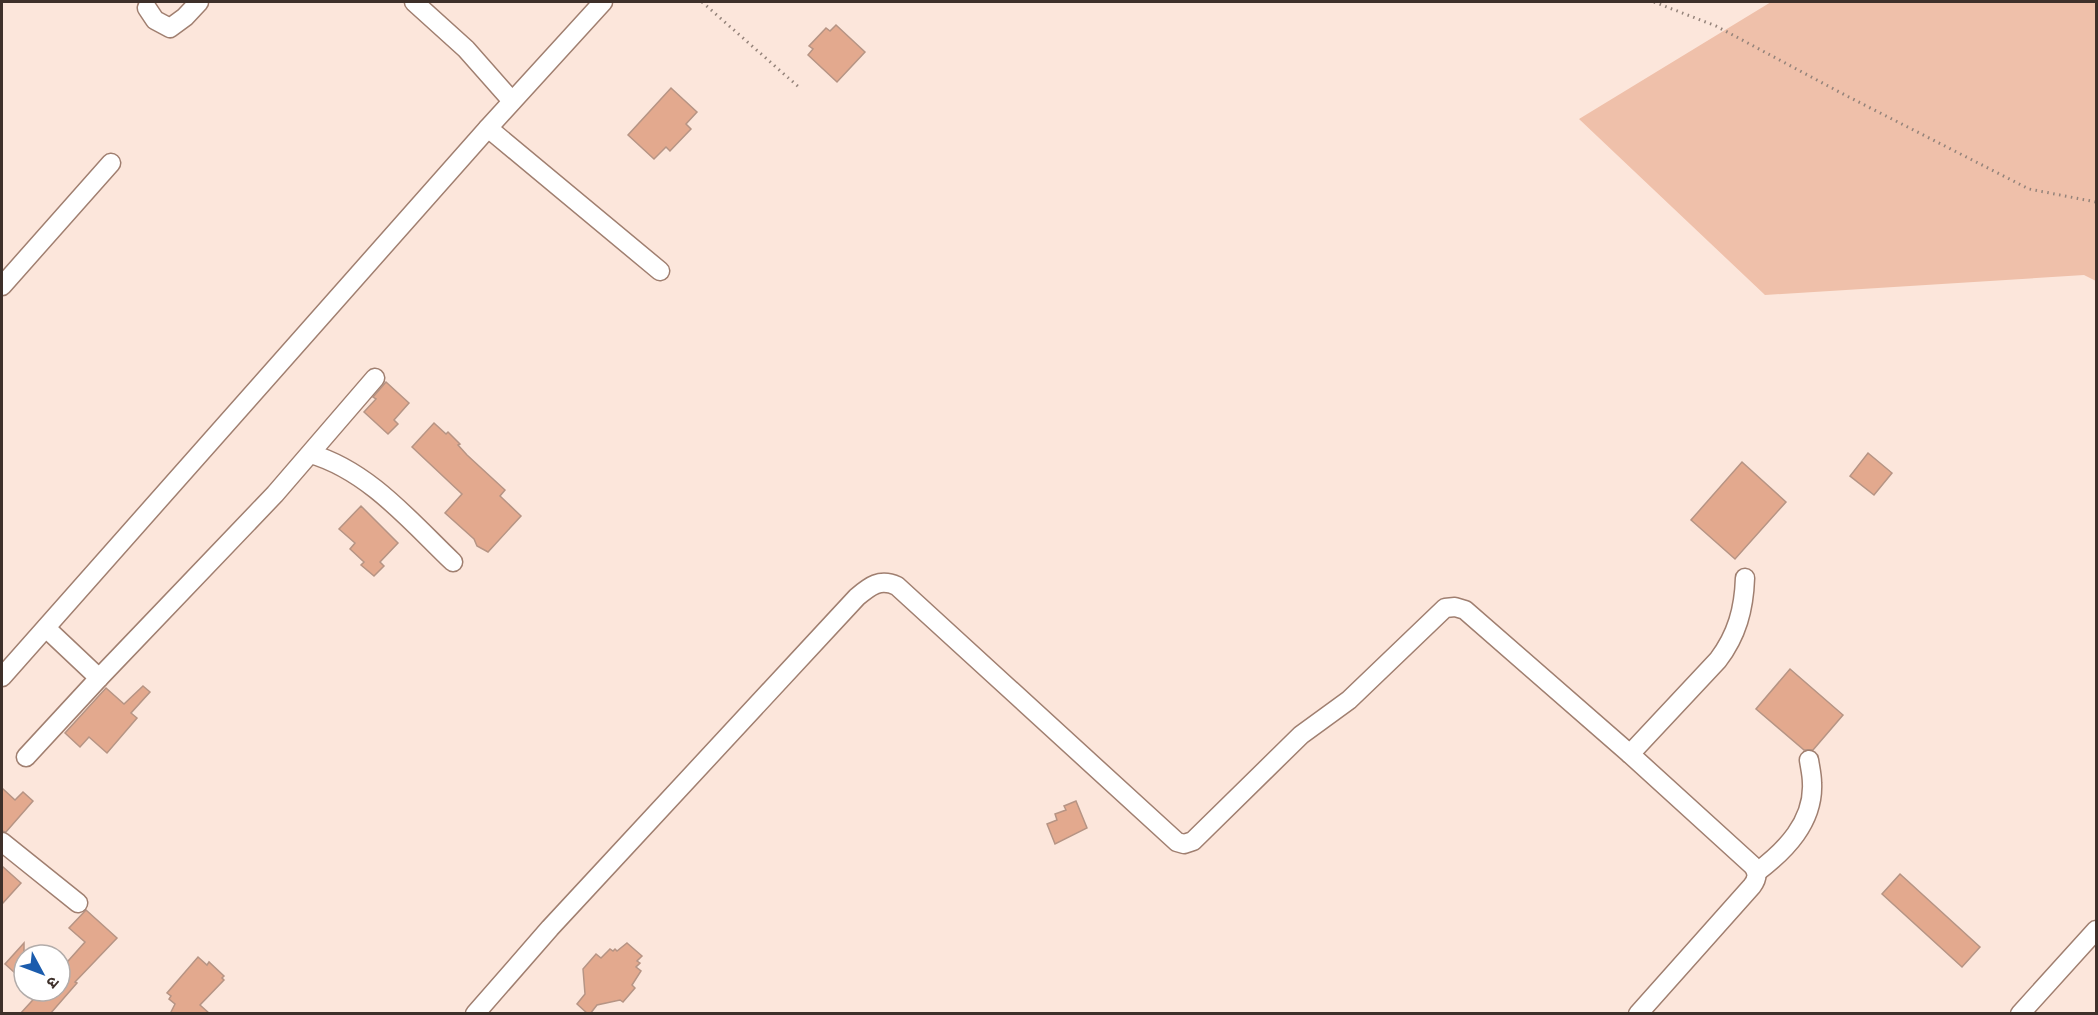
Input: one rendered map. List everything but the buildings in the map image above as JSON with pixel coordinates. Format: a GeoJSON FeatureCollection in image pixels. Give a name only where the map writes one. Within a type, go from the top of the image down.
{"type":"FeatureCollection","features":[{"type":"Feature","properties":{"kind":"street"},"geometry":{"type":"LineString","coordinates":[[147,8],[155,20],[170,28],[181,21],[199,2]]}},
{"type":"Feature","properties":{"kind":"street"},"geometry":{"type":"LineString","coordinates":[[414,2],[466,49],[512,101]]}},
{"type":"Feature","properties":{"kind":"street"},"geometry":{"type":"LineString","coordinates":[[2,677],[512,101],[603,2]]}},
{"type":"Feature","properties":{"kind":"street"},"geometry":{"type":"LineString","coordinates":[[488,128],[660,271]]}},
{"type":"Feature","properties":{"kind":"street"},"geometry":{"type":"LineString","coordinates":[[2,285],[111,163]]}},
{"type":"Feature","properties":{"kind":"street"},"geometry":{"type":"LineString","coordinates":[[27,757],[311,454],[375,378]]}},
{"type":"Feature","properties":{"kind":"street"},"geometry":{"type":"LineString","coordinates":[[311,454],[331,460],[353,473],[394,506],[453,562]]}},
{"type":"Feature","properties":{"kind":"street"},"geometry":{"type":"LineString","coordinates":[[1630,754],[1718,660],[1729,645],[1740,619],[1745,578]]}},
{"type":"Feature","properties":{"kind":"street"},"geometry":{"type":"LineString","coordinates":[[476,1014],[550,928],[857,597],[870,586],[882,582],[897,586],[1179,843],[1184,844],[1192,841],[1301,735],[1349,700],[1445,608],[1450,606],[1460,608],[1472,615],[1630,754],[1752,865],[1756,872],[1757,877],[1752,886],[1638,1014]]}},
{"type":"Feature","properties":{"kind":"street"},"geometry":{"type":"LineString","coordinates":[[46,628],[99,678]]}},
{"type":"Feature","properties":{"kind":"street"},"geometry":{"type":"LineString","coordinates":[[1756,872],[1786,847],[1804,821],[1809,808],[1812,784],[1809,760]]}},
{"type":"Feature","properties":{"kind":"street"},"geometry":{"type":"LineString","coordinates":[[2,842],[78,903]]}},
{"type":"Feature","properties":{"kind":"street"},"geometry":{"type":"LineString","coordinates":[[2020,1014],[2096,932]]}},
{"type":"Feature","properties":{"kind":"path"},"geometry":{"type":"LineString","coordinates":[[702,2],[801,89]]}},
{"type":"Feature","properties":{"kind":"path"},"geometry":{"type":"LineString","coordinates":[[1654,2],[1716,26],[2029,189],[2097,202]]}},
{"type":"Feature","properties":{"kind":"shaded area"},"geometry":{"type":"Polygon","coordinates":[[[1771,2],[2096,2],[2096,281],[2084,275],[1765,295],[1579,119],[1771,2]]]}}]}
